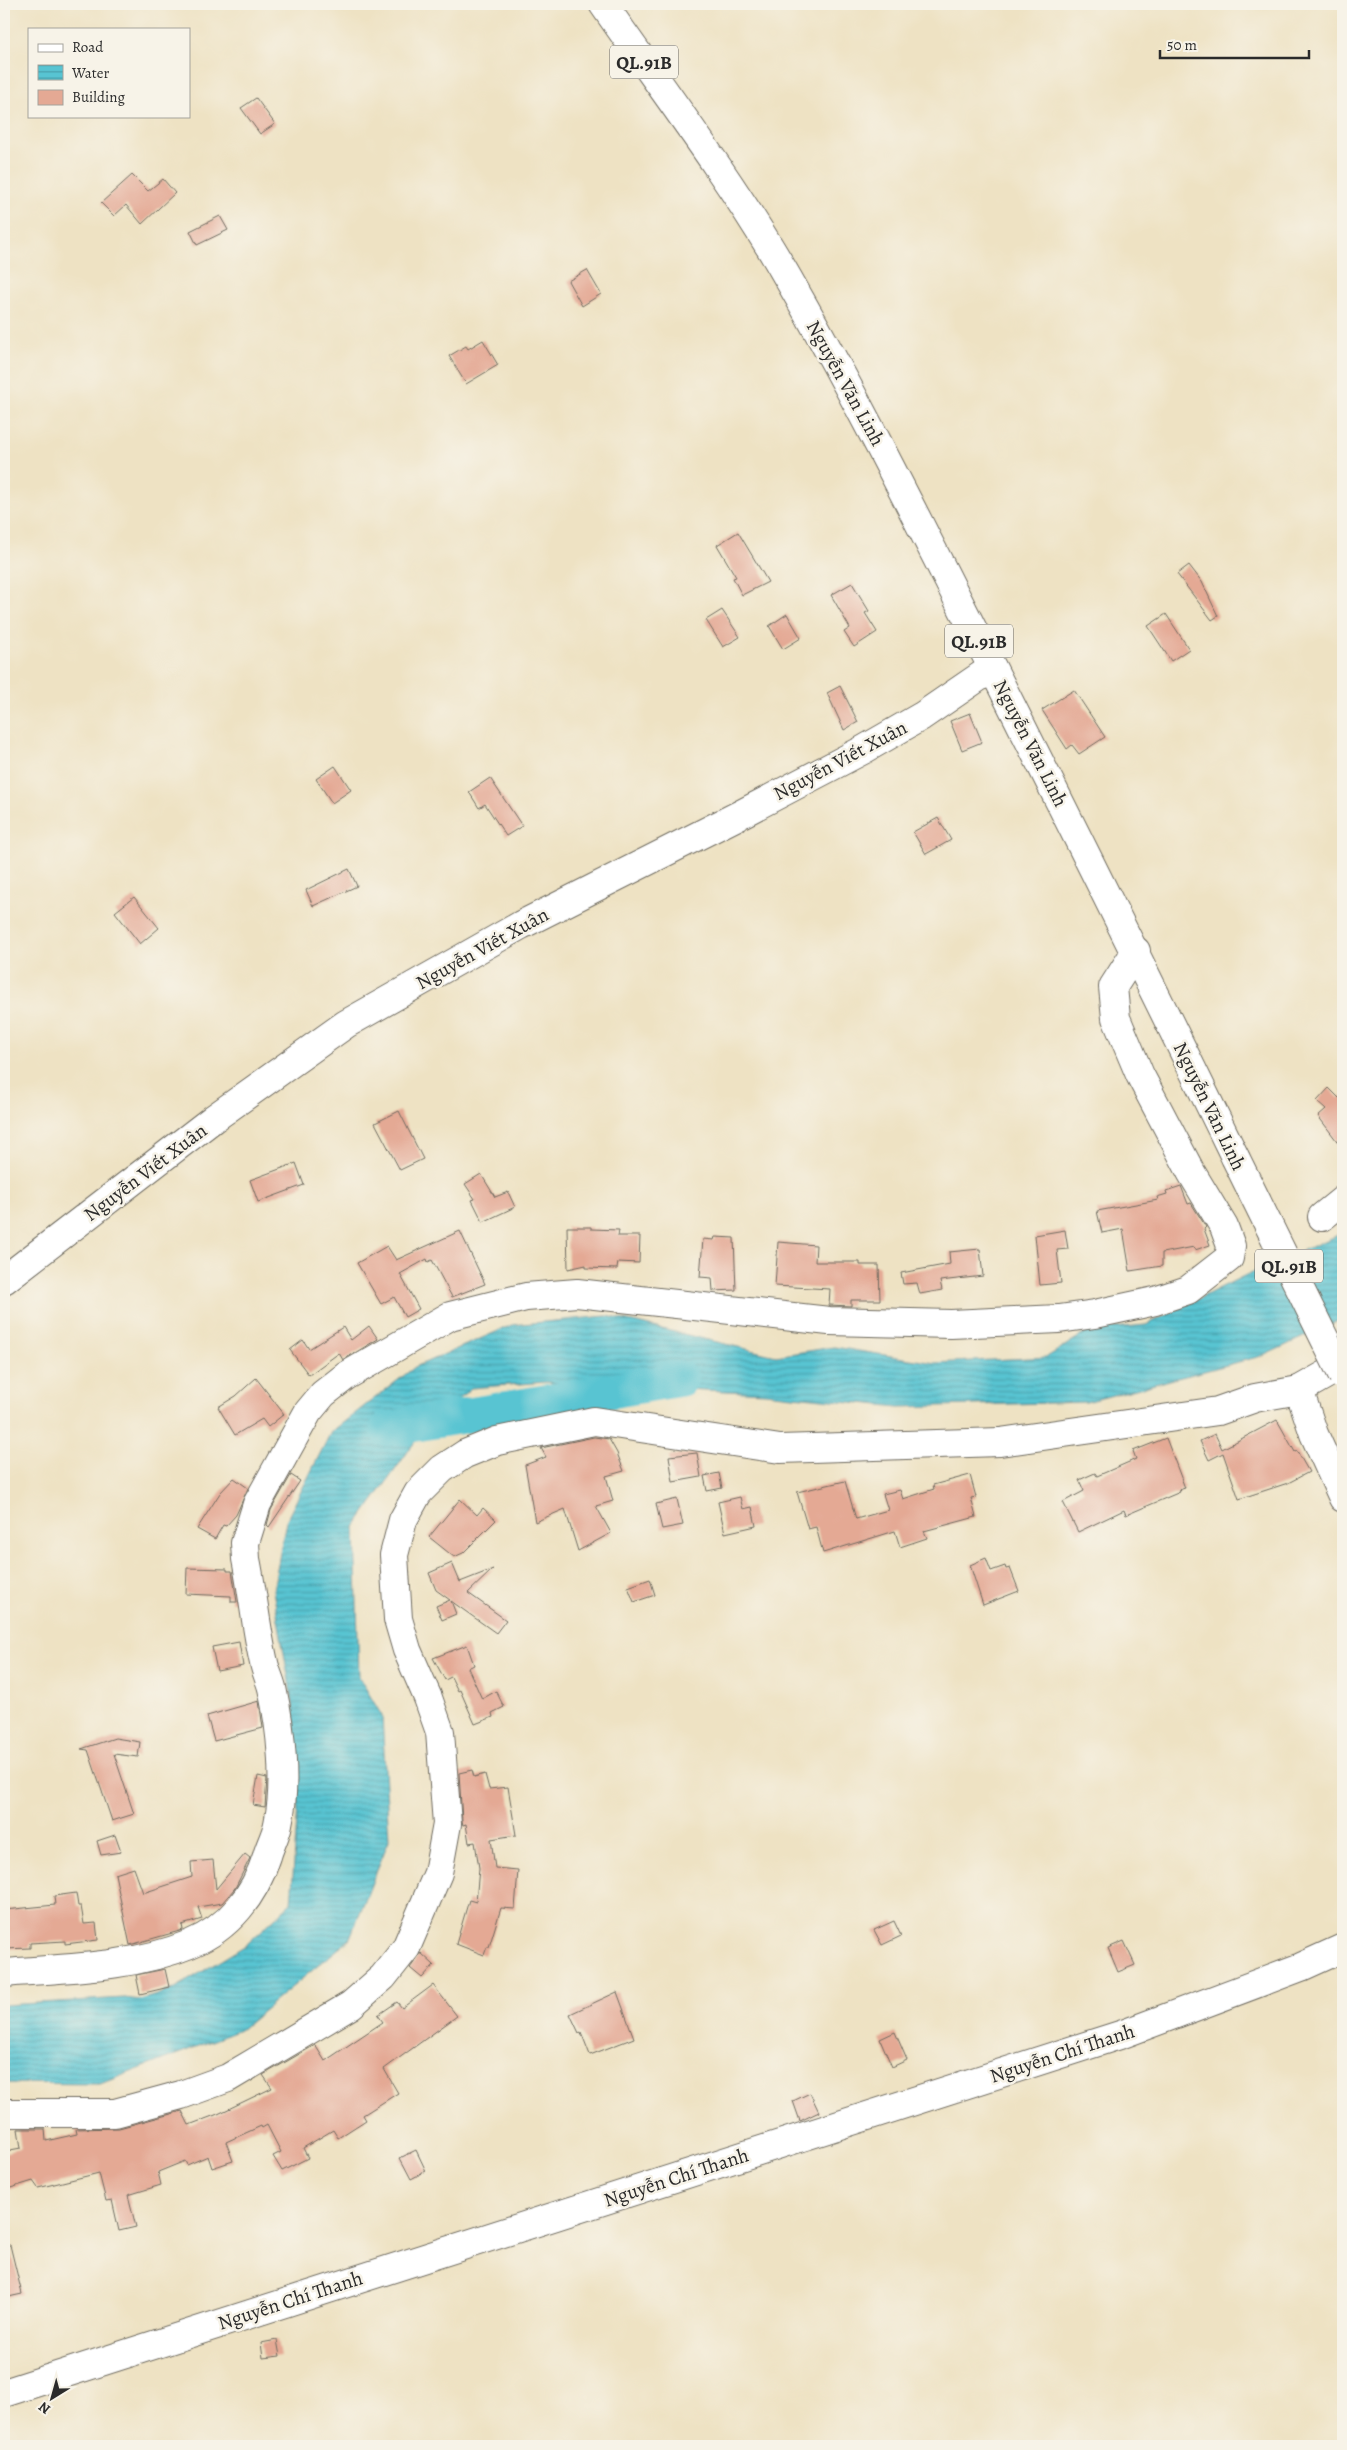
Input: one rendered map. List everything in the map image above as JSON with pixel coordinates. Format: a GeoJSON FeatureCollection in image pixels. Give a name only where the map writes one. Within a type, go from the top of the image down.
{"type":"FeatureCollection","features":[{"type":"Feature","properties":{"kind":"main road","name":"Nguyễn Văn Linh"},"geometry":{"type":"LineString","coordinates":[[604,4],[691,129],[776,258],[838,367],[908,497],[992,668],[1136,951],[1343,1376]]}},
{"type":"Feature","properties":{"kind":"main road","name":"Nguyễn Viết Xuân"},"geometry":{"type":"LineString","coordinates":[[4,1280],[213,1119],[346,1024],[521,925],[863,750],[922,716],[992,668]]}},
{"type":"Feature","properties":{"kind":"main road"},"geometry":{"type":"LineString","coordinates":[[4,1972],[96,1966],[169,1951],[191,1944],[214,1931],[234,1914],[250,1896],[261,1876],[278,1825],[282,1797],[282,1772],[272,1688],[264,1663],[246,1559],[245,1542],[250,1522],[273,1472],[308,1412],[323,1394],[346,1376],[397,1346],[450,1316],[526,1297],[577,1293],[829,1322],[951,1324],[1059,1318],[1104,1312],[1156,1301],[1188,1290],[1216,1270],[1229,1258],[1231,1246],[1224,1227],[1191,1172],[1149,1093],[1116,1018],[1113,986],[1136,951]]}},
{"type":"Feature","properties":{"kind":"main road"},"geometry":{"type":"LineString","coordinates":[[1322,1217],[1343,1200]]}},
{"type":"Feature","properties":{"kind":"main road"},"geometry":{"type":"LineString","coordinates":[[4,2113],[114,2113],[181,2095],[228,2078],[351,2005],[383,1977],[406,1948],[438,1873],[447,1815],[440,1732],[428,1698],[407,1650],[398,1619],[394,1555],[403,1520],[418,1493],[442,1469],[465,1454],[497,1441],[594,1422],[780,1448],[1000,1442],[1218,1411],[1255,1398],[1299,1390],[1343,1365]]}},
{"type":"Feature","properties":{"kind":"main road"},"geometry":{"type":"LineString","coordinates":[[1299,1390],[1318,1441],[1343,1498]]}},
{"type":"Feature","properties":{"kind":"main road","name":"Nguyễn Chí Thanh"},"geometry":{"type":"LineString","coordinates":[[4,2393],[1123,2034],[1301,1967],[1343,1948]]}},
{"type":"Feature","properties":{"kind":"water"},"geometry":{"type":"Polygon","coordinates":[[[1343,1230],[1343,1317],[1340,1320],[1265,1355],[1086,1402],[899,1407],[765,1393],[545,1382],[471,1388],[421,1433],[355,1527],[359,1677],[382,1716],[389,1840],[349,1940],[240,2030],[100,2084],[4,2083],[4,2005],[125,1998],[140,2000],[172,1990],[246,1945],[291,1903],[298,1806],[293,1705],[273,1590],[286,1521],[331,1432],[415,1367],[512,1325],[607,1316],[776,1356],[834,1347],[935,1363],[1047,1357],[1090,1330],[1146,1325],[1246,1275],[1336,1236],[1343,1230]]]}},
{"type":"Feature","properties":{"kind":"building"},"geometry":{"type":"Polygon","coordinates":[[[256,98],[275,124],[260,134],[241,108],[256,98]]]}},
{"type":"Feature","properties":{"kind":"building"},"geometry":{"type":"Polygon","coordinates":[[[132,175],[148,191],[163,179],[175,193],[142,224],[126,205],[114,216],[101,203],[132,175]]]}},
{"type":"Feature","properties":{"kind":"building"},"geometry":{"type":"Polygon","coordinates":[[[220,216],[228,230],[197,245],[190,231],[220,216]]]}},
{"type":"Feature","properties":{"kind":"building"},"geometry":{"type":"Polygon","coordinates":[[[587,270],[601,294],[582,306],[568,281],[587,270]]]}},
{"type":"Feature","properties":{"kind":"building"},"geometry":{"type":"Polygon","coordinates":[[[483,340],[498,365],[466,384],[449,356],[466,346],[468,349],[483,340]]]}},
{"type":"Feature","properties":{"kind":"building"},"geometry":{"type":"Polygon","coordinates":[[[738,532],[768,582],[742,595],[733,578],[736,577],[717,545],[738,532]]]}},
{"type":"Feature","properties":{"kind":"building"},"geometry":{"type":"Polygon","coordinates":[[[1189,565],[1202,582],[1218,616],[1212,620],[1177,574],[1189,565]]]}},
{"type":"Feature","properties":{"kind":"building"},"geometry":{"type":"Polygon","coordinates":[[[852,583],[869,611],[865,613],[877,632],[854,647],[844,632],[850,628],[831,595],[852,583]]]}},
{"type":"Feature","properties":{"kind":"building"},"geometry":{"type":"Polygon","coordinates":[[[722,610],[740,637],[723,647],[706,620],[722,610]]]}},
{"type":"Feature","properties":{"kind":"building"},"geometry":{"type":"Polygon","coordinates":[[[787,614],[801,638],[783,649],[769,626],[787,614]]]}},
{"type":"Feature","properties":{"kind":"building"},"geometry":{"type":"Polygon","coordinates":[[[1166,614],[1189,649],[1171,661],[1148,626],[1166,614]]]}},
{"type":"Feature","properties":{"kind":"building"},"geometry":{"type":"Polygon","coordinates":[[[840,686],[858,722],[844,730],[827,693],[840,686]]]}},
{"type":"Feature","properties":{"kind":"building"},"geometry":{"type":"Polygon","coordinates":[[[1074,690],[1105,737],[1079,754],[1072,745],[1067,749],[1042,710],[1074,690]]]}},
{"type":"Feature","properties":{"kind":"building"},"geometry":{"type":"Polygon","coordinates":[[[970,713],[982,742],[962,750],[950,721],[970,713]]]}},
{"type":"Feature","properties":{"kind":"building"},"geometry":{"type":"Polygon","coordinates":[[[335,766],[351,790],[332,803],[316,779],[335,766]]]}},
{"type":"Feature","properties":{"kind":"building"},"geometry":{"type":"Polygon","coordinates":[[[490,778],[522,826],[506,836],[485,804],[479,808],[469,792],[490,778]]]}},
{"type":"Feature","properties":{"kind":"building"},"geometry":{"type":"Polygon","coordinates":[[[938,818],[951,840],[926,854],[913,832],[938,818]]]}},
{"type":"Feature","properties":{"kind":"building"},"geometry":{"type":"Polygon","coordinates":[[[349,869],[357,886],[313,906],[306,890],[349,869]]]}},
{"type":"Feature","properties":{"kind":"building"},"geometry":{"type":"Polygon","coordinates":[[[134,897],[159,928],[140,944],[115,912],[134,897]]]}},
{"type":"Feature","properties":{"kind":"building"},"geometry":{"type":"Polygon","coordinates":[[[1329,1088],[1339,1098],[1343,1095],[1343,1149],[1318,1116],[1326,1109],[1317,1101],[1329,1088]]]}},
{"type":"Feature","properties":{"kind":"building"},"geometry":{"type":"Polygon","coordinates":[[[399,1111],[423,1159],[400,1170],[375,1123],[399,1111]]]}},
{"type":"Feature","properties":{"kind":"building"},"geometry":{"type":"Polygon","coordinates":[[[296,1163],[304,1185],[258,1202],[250,1180],[296,1163]]]}},
{"type":"Feature","properties":{"kind":"building"},"geometry":{"type":"Polygon","coordinates":[[[481,1174],[495,1197],[508,1192],[515,1207],[483,1222],[472,1200],[475,1199],[465,1184],[481,1174]]]}},
{"type":"Feature","properties":{"kind":"building"},"geometry":{"type":"Polygon","coordinates":[[[1181,1186],[1188,1204],[1191,1203],[1206,1227],[1204,1229],[1210,1245],[1195,1250],[1194,1247],[1162,1253],[1162,1266],[1130,1271],[1123,1229],[1102,1233],[1097,1211],[1158,1200],[1157,1197],[1167,1194],[1166,1191],[1181,1186]]]}},
{"type":"Feature","properties":{"kind":"building"},"geometry":{"type":"Polygon","coordinates":[[[567,1227],[619,1230],[618,1236],[640,1236],[639,1263],[618,1262],[617,1269],[586,1268],[586,1265],[568,1269],[567,1227]]]}},
{"type":"Feature","properties":{"kind":"building"},"geometry":{"type":"Polygon","coordinates":[[[1065,1230],[1068,1249],[1057,1250],[1061,1283],[1040,1285],[1035,1235],[1065,1230]]]}},
{"type":"Feature","properties":{"kind":"building"},"geometry":{"type":"Polygon","coordinates":[[[460,1231],[485,1284],[452,1297],[432,1260],[428,1262],[427,1259],[400,1274],[419,1309],[405,1317],[394,1297],[381,1304],[357,1263],[387,1246],[396,1260],[460,1231]]]}},
{"type":"Feature","properties":{"kind":"building"},"geometry":{"type":"Polygon","coordinates":[[[715,1237],[734,1238],[736,1290],[713,1291],[712,1278],[700,1277],[703,1239],[714,1240],[715,1237]]]}},
{"type":"Feature","properties":{"kind":"building"},"geometry":{"type":"Polygon","coordinates":[[[778,1242],[816,1245],[815,1262],[860,1262],[860,1265],[879,1265],[880,1300],[851,1300],[851,1306],[829,1305],[830,1289],[775,1286],[778,1242]]]}},
{"type":"Feature","properties":{"kind":"building"},"geometry":{"type":"Polygon","coordinates":[[[980,1249],[983,1276],[940,1281],[942,1290],[920,1294],[917,1283],[903,1284],[901,1273],[950,1264],[949,1252],[980,1249]]]}},
{"type":"Feature","properties":{"kind":"building"},"geometry":{"type":"Polygon","coordinates":[[[369,1326],[378,1339],[343,1360],[339,1353],[309,1375],[290,1350],[303,1340],[309,1349],[343,1327],[351,1340],[369,1326]]]}},
{"type":"Feature","properties":{"kind":"building"},"geometry":{"type":"Polygon","coordinates":[[[256,1378],[284,1414],[268,1427],[262,1419],[235,1435],[218,1407],[236,1396],[256,1378]]]}},
{"type":"Feature","properties":{"kind":"building"},"geometry":{"type":"Polygon","coordinates":[[[1277,1420],[1309,1472],[1288,1483],[1239,1499],[1223,1453],[1209,1460],[1200,1441],[1215,1434],[1222,1449],[1277,1420]]]}},
{"type":"Feature","properties":{"kind":"building"},"geometry":{"type":"Polygon","coordinates":[[[594,1437],[609,1439],[624,1471],[606,1476],[613,1501],[596,1506],[611,1533],[578,1551],[565,1509],[535,1522],[525,1465],[546,1457],[541,1448],[594,1437]]]}},
{"type":"Feature","properties":{"kind":"building"},"geometry":{"type":"Polygon","coordinates":[[[1166,1438],[1185,1488],[1179,1490],[1180,1492],[1126,1515],[1124,1510],[1078,1532],[1063,1502],[1084,1491],[1079,1480],[1095,1473],[1097,1476],[1136,1459],[1133,1451],[1166,1438]]]}},
{"type":"Feature","properties":{"kind":"building"},"geometry":{"type":"Polygon","coordinates":[[[697,1453],[701,1477],[673,1482],[669,1456],[697,1453]]]}},
{"type":"Feature","properties":{"kind":"building"},"geometry":{"type":"Polygon","coordinates":[[[719,1473],[722,1488],[707,1491],[704,1476],[719,1473]]]}},
{"type":"Feature","properties":{"kind":"building"},"geometry":{"type":"Polygon","coordinates":[[[291,1475],[300,1481],[269,1527],[267,1525],[271,1510],[291,1475]]]}},
{"type":"Feature","properties":{"kind":"building"},"geometry":{"type":"Polygon","coordinates":[[[970,1475],[976,1497],[971,1498],[976,1517],[924,1531],[927,1538],[900,1547],[895,1531],[823,1553],[816,1527],[808,1529],[797,1492],[845,1481],[856,1519],[888,1510],[883,1494],[900,1490],[903,1499],[934,1489],[933,1485],[970,1475]]]}},
{"type":"Feature","properties":{"kind":"building"},"geometry":{"type":"Polygon","coordinates":[[[234,1478],[248,1488],[236,1515],[226,1526],[223,1525],[215,1539],[197,1529],[220,1493],[234,1478]]]}},
{"type":"Feature","properties":{"kind":"building"},"geometry":{"type":"Polygon","coordinates":[[[740,1497],[743,1509],[752,1507],[756,1526],[725,1533],[718,1502],[740,1497]]]}},
{"type":"Feature","properties":{"kind":"building"},"geometry":{"type":"Polygon","coordinates":[[[460,1499],[477,1515],[483,1508],[496,1520],[463,1553],[454,1557],[429,1537],[460,1499]]]}},
{"type":"Feature","properties":{"kind":"building"},"geometry":{"type":"Polygon","coordinates":[[[677,1499],[683,1525],[662,1529],[656,1504],[677,1499]]]}},
{"type":"Feature","properties":{"kind":"building"},"geometry":{"type":"Polygon","coordinates":[[[986,1558],[991,1571],[1005,1566],[1006,1569],[1010,1568],[1019,1591],[983,1605],[970,1565],[986,1558]]]}},
{"type":"Feature","properties":{"kind":"building"},"geometry":{"type":"Polygon","coordinates":[[[452,1563],[460,1582],[493,1569],[468,1593],[506,1620],[496,1633],[451,1601],[456,1614],[442,1620],[436,1606],[450,1600],[436,1590],[429,1573],[452,1563]]]}},
{"type":"Feature","properties":{"kind":"building"},"geometry":{"type":"Polygon","coordinates":[[[187,1568],[227,1569],[227,1571],[232,1571],[237,1602],[231,1602],[231,1596],[186,1594],[187,1568]]]}},
{"type":"Feature","properties":{"kind":"building"},"geometry":{"type":"Polygon","coordinates":[[[650,1579],[655,1595],[634,1602],[628,1587],[650,1579]]]}},
{"type":"Feature","properties":{"kind":"building"},"geometry":{"type":"Polygon","coordinates":[[[239,1642],[243,1666],[217,1671],[212,1647],[239,1642]]]}},
{"type":"Feature","properties":{"kind":"building"},"geometry":{"type":"Polygon","coordinates":[[[467,1645],[474,1665],[468,1668],[482,1699],[496,1691],[504,1707],[492,1713],[493,1717],[475,1724],[460,1690],[458,1691],[451,1677],[445,1680],[433,1658],[467,1645]]]}},
{"type":"Feature","properties":{"kind":"building"},"geometry":{"type":"Polygon","coordinates":[[[259,1701],[263,1728],[214,1741],[207,1716],[259,1701]]]}},
{"type":"Feature","properties":{"kind":"building"},"geometry":{"type":"Polygon","coordinates":[[[115,1738],[140,1742],[138,1757],[114,1754],[134,1814],[112,1821],[88,1750],[81,1749],[115,1738]]]}},
{"type":"Feature","properties":{"kind":"building"},"geometry":{"type":"Polygon","coordinates":[[[472,1770],[474,1777],[485,1774],[489,1789],[508,1787],[516,1835],[491,1839],[495,1868],[518,1870],[515,1909],[501,1908],[489,1947],[487,1947],[484,1955],[456,1944],[469,1900],[476,1902],[479,1868],[475,1842],[469,1843],[466,1824],[463,1825],[462,1821],[459,1773],[472,1770]]]}},
{"type":"Feature","properties":{"kind":"building"},"geometry":{"type":"Polygon","coordinates":[[[258,1776],[267,1778],[265,1807],[253,1805],[258,1776]]]}},
{"type":"Feature","properties":{"kind":"building"},"geometry":{"type":"Polygon","coordinates":[[[115,1835],[121,1852],[101,1855],[97,1841],[115,1835]]]}},
{"type":"Feature","properties":{"kind":"building"},"geometry":{"type":"Polygon","coordinates":[[[245,1854],[250,1858],[235,1888],[222,1903],[198,1907],[202,1919],[182,1925],[183,1930],[130,1945],[115,1874],[134,1868],[143,1893],[192,1877],[191,1862],[213,1860],[216,1889],[245,1854]]]}},
{"type":"Feature","properties":{"kind":"building"},"geometry":{"type":"Polygon","coordinates":[[[76,1893],[78,1906],[81,1906],[84,1924],[96,1923],[98,1940],[65,1944],[65,1941],[30,1943],[30,1948],[4,1949],[4,1910],[55,1905],[54,1896],[76,1893]]]}},
{"type":"Feature","properties":{"kind":"building"},"geometry":{"type":"Polygon","coordinates":[[[894,1921],[901,1936],[882,1945],[874,1930],[894,1921]]]}},
{"type":"Feature","properties":{"kind":"building"},"geometry":{"type":"Polygon","coordinates":[[[1124,1941],[1135,1965],[1118,1972],[1108,1948],[1124,1941]]]}},
{"type":"Feature","properties":{"kind":"building"},"geometry":{"type":"Polygon","coordinates":[[[421,1953],[434,1965],[422,1978],[410,1968],[421,1953]]]}},
{"type":"Feature","properties":{"kind":"building"},"geometry":{"type":"Polygon","coordinates":[[[165,1969],[169,1987],[140,1994],[136,1975],[165,1969]]]}},
{"type":"Feature","properties":{"kind":"building"},"geometry":{"type":"Polygon","coordinates":[[[433,1985],[457,2016],[384,2069],[398,2093],[363,2115],[366,2120],[338,2138],[333,2130],[303,2148],[308,2158],[282,2171],[273,2156],[281,2152],[267,2125],[262,2128],[261,2126],[226,2142],[233,2161],[212,2168],[208,2156],[187,2165],[185,2161],[158,2172],[161,2185],[128,2195],[136,2227],[119,2231],[112,2200],[106,2201],[99,2173],[38,2188],[33,2181],[4,2190],[4,2153],[21,2148],[18,2129],[45,2129],[46,2141],[77,2134],[76,2129],[119,2128],[182,2111],[189,2125],[218,2114],[272,2088],[263,2075],[315,2045],[325,2061],[383,2022],[378,2015],[397,2002],[402,2008],[433,1985]]]}},
{"type":"Feature","properties":{"kind":"building"},"geometry":{"type":"Polygon","coordinates":[[[617,1992],[634,2038],[590,2055],[581,2032],[579,2033],[570,2014],[617,1992]]]}},
{"type":"Feature","properties":{"kind":"building"},"geometry":{"type":"Polygon","coordinates":[[[895,2032],[907,2060],[892,2067],[880,2039],[895,2032]]]}},
{"type":"Feature","properties":{"kind":"building"},"geometry":{"type":"Polygon","coordinates":[[[810,2093],[819,2112],[800,2121],[793,2101],[810,2093]]]}},
{"type":"Feature","properties":{"kind":"building"},"geometry":{"type":"Polygon","coordinates":[[[416,2150],[426,2171],[411,2179],[400,2158],[416,2150]]]}},
{"type":"Feature","properties":{"kind":"building"},"geometry":{"type":"Polygon","coordinates":[[[10,2245],[22,2294],[4,2298],[4,2246],[10,2245]]]}},
{"type":"Feature","properties":{"kind":"building"},"geometry":{"type":"Polygon","coordinates":[[[277,2340],[280,2356],[263,2358],[261,2343],[277,2340]]]}},
{"type":"Feature","properties":{"kind":"waterway"},"geometry":{"type":"LineString","coordinates":[[387,1429],[681,1379]]}}]}
